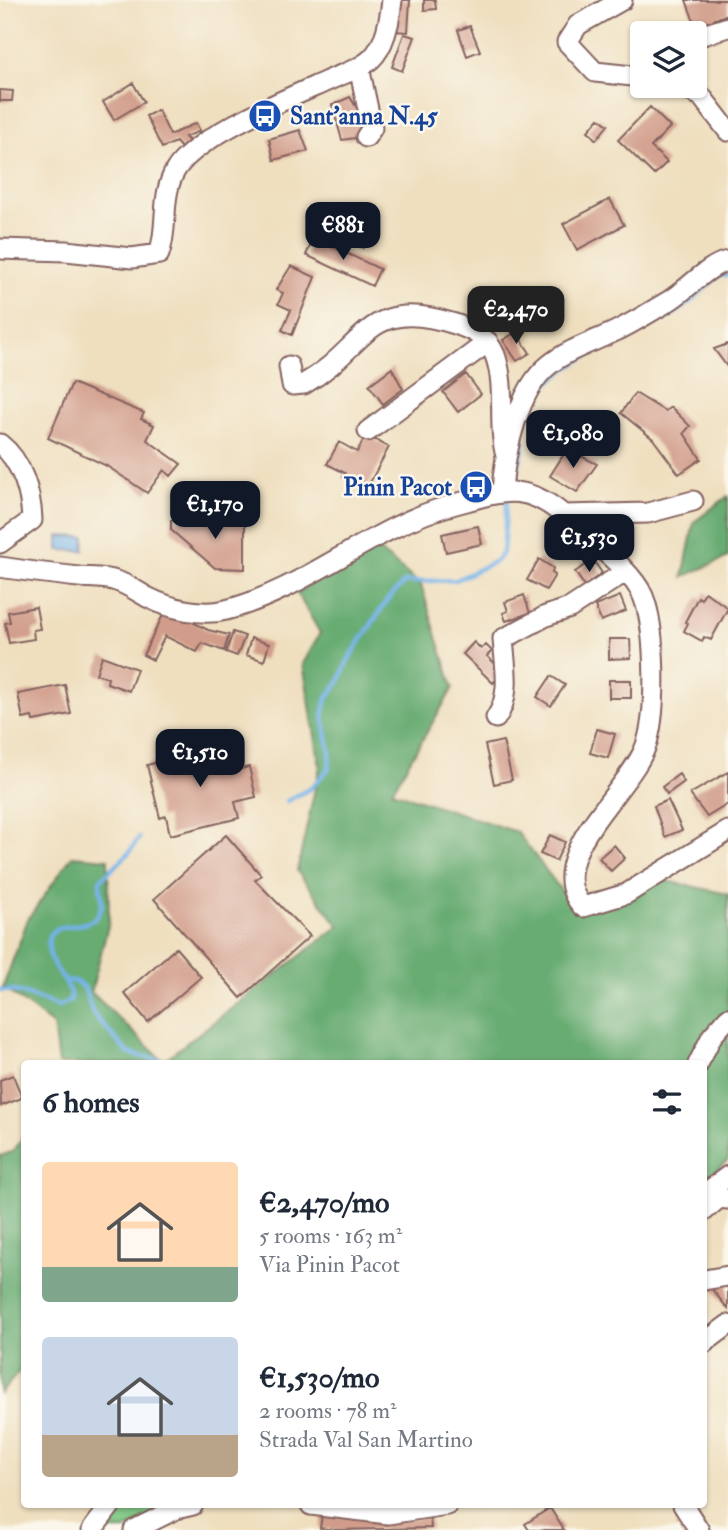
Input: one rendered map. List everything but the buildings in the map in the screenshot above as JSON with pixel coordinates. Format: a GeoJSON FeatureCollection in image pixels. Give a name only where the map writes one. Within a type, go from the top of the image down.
{"type":"FeatureCollection","features":[{"type":"Feature","properties":{"kind":"street"},"geometry":{"type":"LineString","coordinates":[[0,249],[66,251],[132,258],[159,254],[166,233],[164,213],[168,189],[176,169],[200,147],[245,120],[368,63],[386,34],[392,0]]}},
{"type":"Feature","properties":{"kind":"street"},"geometry":{"type":"LineString","coordinates":[[622,0],[578,25],[567,42],[595,72],[630,76]]}},
{"type":"Feature","properties":{"kind":"street"},"geometry":{"type":"LineString","coordinates":[[707,34],[728,27]]}},
{"type":"Feature","properties":{"kind":"street"},"geometry":{"type":"LineString","coordinates":[[359,67],[372,128],[366,136]]}},
{"type":"Feature","properties":{"kind":"street"},"geometry":{"type":"LineString","coordinates":[[702,98],[728,131]]}},
{"type":"Feature","properties":{"kind":"street"},"geometry":{"type":"LineString","coordinates":[[707,104],[728,111]]}},
{"type":"Feature","properties":{"kind":"street"},"geometry":{"type":"LineString","coordinates":[[506,456],[526,397],[547,367],[572,349],[617,330],[664,304],[686,291],[710,269],[728,261]]}},
{"type":"Feature","properties":{"kind":"street"},"geometry":{"type":"LineString","coordinates":[[289,366],[292,385],[304,384],[381,320],[397,315],[439,318],[470,329],[488,342],[495,354],[500,376],[502,441],[511,491]]}},
{"type":"Feature","properties":{"kind":"street"},"geometry":{"type":"LineString","coordinates":[[368,431],[488,342]]}},
{"type":"Feature","properties":{"kind":"street"},"geometry":{"type":"LineString","coordinates":[[0,444],[18,465],[31,499],[32,520],[0,543]]}},
{"type":"Feature","properties":{"kind":"street"},"geometry":{"type":"LineString","coordinates":[[0,567],[116,580],[153,600],[192,611],[225,610],[287,587],[338,555],[434,510],[511,491],[535,496],[564,515],[625,572],[642,594],[650,624],[654,720],[644,750],[577,854],[569,882],[573,896],[583,907],[626,894],[728,831]]}},
{"type":"Feature","properties":{"kind":"street"},"geometry":{"type":"LineString","coordinates":[[564,515],[648,513],[694,500]]}},
{"type":"Feature","properties":{"kind":"street"},"geometry":{"type":"LineString","coordinates":[[496,718],[505,706],[503,639],[546,616],[570,608],[625,572]]}},
{"type":"Feature","properties":{"kind":"street"},"geometry":{"type":"LineString","coordinates":[[700,1060],[712,1036],[728,1018]]}},
{"type":"Feature","properties":{"kind":"street"},"geometry":{"type":"LineString","coordinates":[[707,1192],[728,1176]]}},
{"type":"Feature","properties":{"kind":"street"},"geometry":{"type":"LineString","coordinates":[[707,1208],[719,1198],[728,1199]]}},
{"type":"Feature","properties":{"kind":"street"},"geometry":{"type":"LineString","coordinates":[[707,1269],[728,1266]]}},
{"type":"Feature","properties":{"kind":"street"},"geometry":{"type":"LineString","coordinates":[[707,1280],[728,1276]]}},
{"type":"Feature","properties":{"kind":"street"},"geometry":{"type":"LineString","coordinates":[[707,1341],[728,1325]]}},
{"type":"Feature","properties":{"kind":"street"},"geometry":{"type":"LineString","coordinates":[[92,1530],[109,1508]]}},
{"type":"Feature","properties":{"kind":"street"},"geometry":{"type":"LineString","coordinates":[[134,1530],[180,1508]]}},
{"type":"Feature","properties":{"kind":"street"},"geometry":{"type":"LineString","coordinates":[[337,1508],[388,1514],[427,1508]]}},
{"type":"Feature","properties":{"kind":"street"},"geometry":{"type":"LineString","coordinates":[[685,1508],[699,1530]]}},
{"type":"Feature","properties":{"kind":"green space"},"geometry":{"type":"Polygon","coordinates":[[[728,496],[728,557],[683,577],[694,522],[728,496]]]}},
{"type":"Feature","properties":{"kind":"green space"},"geometry":{"type":"Polygon","coordinates":[[[371,544],[421,585],[453,688],[392,791],[517,832],[567,898],[649,877],[728,894],[728,1160],[707,1178],[707,1060],[164,1060],[339,926],[297,871],[320,766],[303,664],[320,633],[297,593],[371,544]]]}},
{"type":"Feature","properties":{"kind":"green space"},"geometry":{"type":"Polygon","coordinates":[[[72,856],[108,859],[109,922],[91,992],[162,1060],[57,1060],[53,1025],[3,987],[28,919],[72,856]]]}},
{"type":"Feature","properties":{"kind":"green space"},"geometry":{"type":"Polygon","coordinates":[[[21,1141],[21,1370],[0,1394],[0,1156],[12,1152],[21,1141]]]}},
{"type":"Feature","properties":{"kind":"green space"},"geometry":{"type":"Polygon","coordinates":[[[165,1508],[125,1530],[102,1530],[122,1509],[165,1508]]]}},
{"type":"Feature","properties":{"kind":"water"},"geometry":{"type":"Polygon","coordinates":[[[59,536],[85,537],[84,551],[59,550],[59,536]]]}},
{"type":"Feature","properties":{"kind":"waterway"},"geometry":{"type":"LineString","coordinates":[[537,395],[564,370],[670,316],[719,276],[728,275]]}},
{"type":"Feature","properties":{"kind":"waterway"},"geometry":{"type":"LineString","coordinates":[[525,421],[533,403]]}},
{"type":"Feature","properties":{"kind":"waterway"},"geometry":{"type":"LineString","coordinates":[[513,488],[524,446],[522,429]]}},
{"type":"Feature","properties":{"kind":"waterway"},"geometry":{"type":"LineString","coordinates":[[287,801],[311,788],[329,768],[330,753],[323,717],[327,697],[338,684],[348,660],[388,599],[405,582],[456,580],[496,561],[503,552],[507,499]]}},
{"type":"Feature","properties":{"kind":"waterway"},"geometry":{"type":"LineString","coordinates":[[0,990],[20,992],[58,1006],[71,1000],[66,984],[50,956],[49,936],[61,928],[84,924],[97,916],[102,905],[100,880],[128,854],[139,838]]}},
{"type":"Feature","properties":{"kind":"waterway"},"geometry":{"type":"LineString","coordinates":[[65,981],[74,981],[84,987],[93,1014],[128,1053],[159,1060]]}},
{"type":"Feature","properties":{"kind":"place","name":"Sant'anna N.45"},"geometry":{"type":"Point","coordinates":[265,116]}},
{"type":"Feature","properties":{"kind":"place","name":"Pinin Pacot"},"geometry":{"type":"Point","coordinates":[476,487]}}]}
